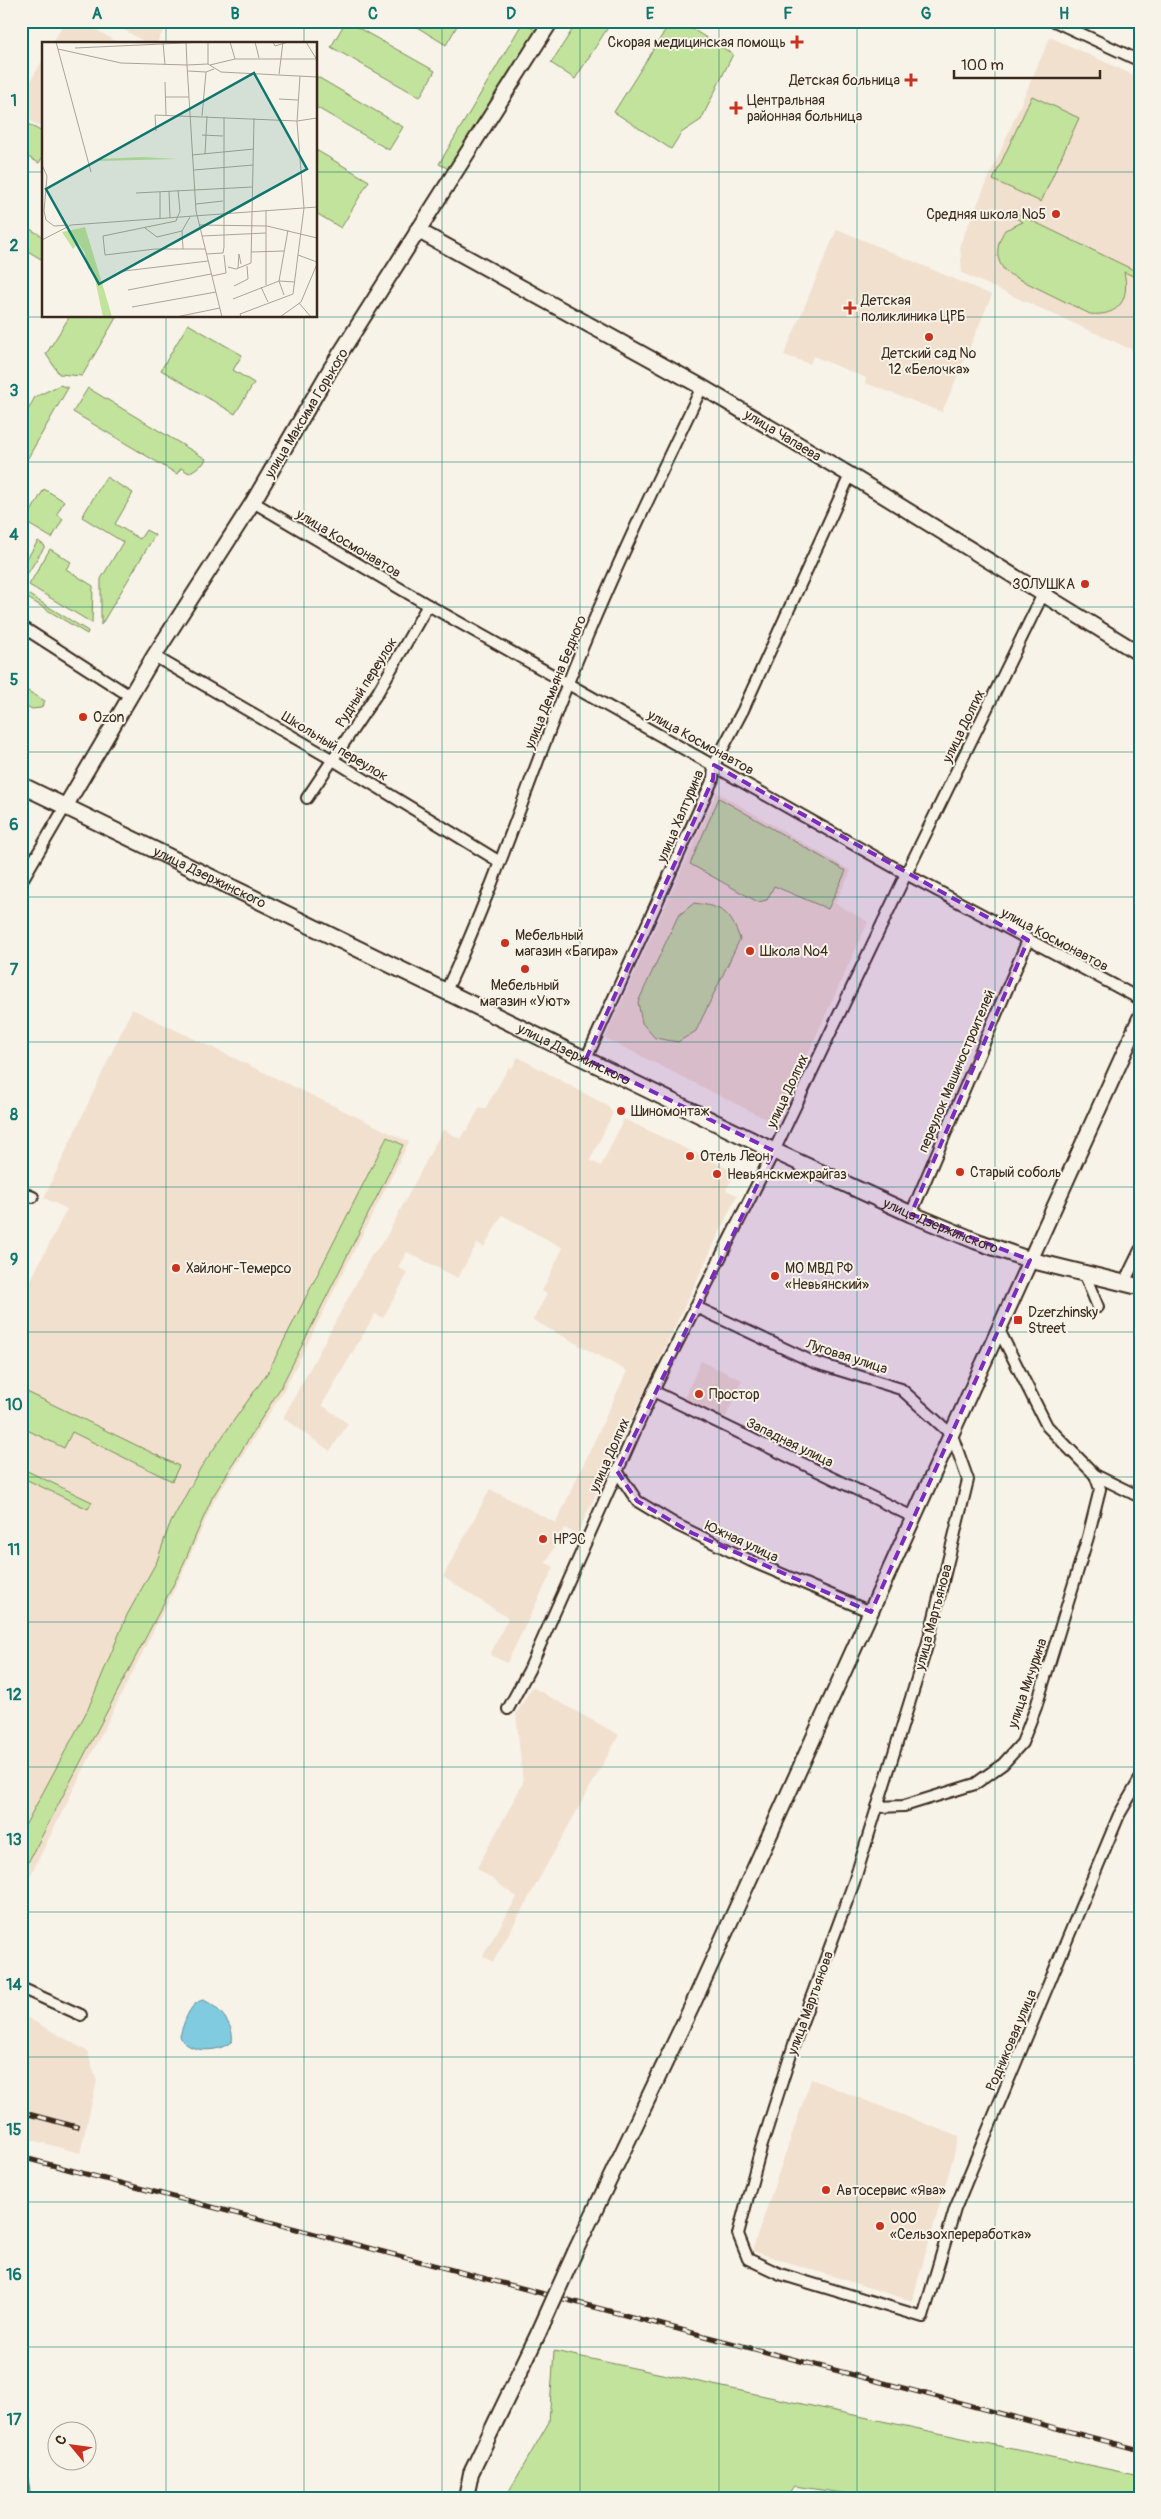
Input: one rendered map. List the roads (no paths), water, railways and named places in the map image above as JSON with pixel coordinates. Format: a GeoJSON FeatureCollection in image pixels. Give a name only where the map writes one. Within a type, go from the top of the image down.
{"type":"FeatureCollection","features":[{"type":"Feature","properties":{"kind":"main road","name":"улица Дзержинского"},"geometry":{"type":"LineString","coordinates":[[21,786],[774,1151],[911,1214],[976,1241],[1030,1260],[1140,1287]]}},
{"type":"Feature","properties":{"kind":"street","name":"улица Максима Горького"},"geometry":{"type":"LineString","coordinates":[[65,808],[154,656],[253,502],[331,368],[551,21]]}},
{"type":"Feature","properties":{"kind":"street"},"geometry":{"type":"LineString","coordinates":[[1054,21],[1140,61]]}},
{"type":"Feature","properties":{"kind":"street","name":"улица Чапаева"},"geometry":{"type":"LineString","coordinates":[[417,230],[702,387],[850,475],[1140,654]]}},
{"type":"Feature","properties":{"kind":"street","name":"улица Демьяна Бедного"},"geometry":{"type":"LineString","coordinates":[[446,991],[500,862],[568,684],[633,531],[702,387]]}},
{"type":"Feature","properties":{"kind":"street","name":"улица Халтурина"},"geometry":{"type":"LineString","coordinates":[[586,1059],[713,779],[714,765],[744,710],[850,475]]}},
{"type":"Feature","properties":{"kind":"street","name":"улица Космонавтов"},"geometry":{"type":"LineString","coordinates":[[253,502],[428,605],[906,874],[1140,999]]}},
{"type":"Feature","properties":{"kind":"street","name":"улица Долгих"},"geometry":{"type":"LineString","coordinates":[[508,1709],[529,1670],[653,1391],[774,1151],[906,874],[1043,594]]}},
{"type":"Feature","properties":{"kind":"street","name":"Рудный переулок"},"geometry":{"type":"LineString","coordinates":[[307,798],[378,692],[428,605]]}},
{"type":"Feature","properties":{"kind":"street"},"geometry":{"type":"LineString","coordinates":[[21,626],[130,696]]}},
{"type":"Feature","properties":{"kind":"street","name":"Школьный переулок"},"geometry":{"type":"LineString","coordinates":[[154,656],[333,760],[500,862]]}},
{"type":"Feature","properties":{"kind":"street"},"geometry":{"type":"LineString","coordinates":[[21,882],[65,808]]}},
{"type":"Feature","properties":{"kind":"street","name":"переулок Машиностроителей"},"geometry":{"type":"LineString","coordinates":[[911,1214],[1028,940]]}},
{"type":"Feature","properties":{"kind":"street"},"geometry":{"type":"LineString","coordinates":[[459,2498],[692,2006],[915,1518],[1140,1018]]}},
{"type":"Feature","properties":{"kind":"street"},"geometry":{"type":"LineString","coordinates":[[21,1192],[33,1197]]}},
{"type":"Feature","properties":{"kind":"street"},"geometry":{"type":"LineString","coordinates":[[1124,1283],[1140,1250]]}},
{"type":"Feature","properties":{"kind":"street"},"geometry":{"type":"LineString","coordinates":[[1084,1273],[1098,1307]]}},
{"type":"Feature","properties":{"kind":"street","name":"Луговая улица"},"geometry":{"type":"LineString","coordinates":[[696,1307],[813,1362],[901,1388],[952,1435]]}},
{"type":"Feature","properties":{"kind":"street"},"geometry":{"type":"LineString","coordinates":[[999,1330],[1047,1426],[1095,1475],[1140,1497]]}},
{"type":"Feature","properties":{"kind":"street","name":"Западная улица"},"geometry":{"type":"LineString","coordinates":[[653,1391],[915,1518]]}},
{"type":"Feature","properties":{"kind":"street","name":"улица Мартьянова"},"geometry":{"type":"LineString","coordinates":[[738,2234],[794,2044],[854,1882],[927,1646],[968,1480],[952,1435]]}},
{"type":"Feature","properties":{"kind":"street","name":"Южная улица"},"geometry":{"type":"LineString","coordinates":[[617,1471],[636,1501],[675,1524],[751,1561],[871,1612]]}},
{"type":"Feature","properties":{"kind":"street","name":"улица Мичурина"},"geometry":{"type":"LineString","coordinates":[[877,1807],[904,1806],[975,1784],[1003,1764],[1022,1743],[1036,1707],[1088,1536],[1100,1489],[1095,1475]]}},
{"type":"Feature","properties":{"kind":"street","name":"Родниковая улица"},"geometry":{"type":"LineString","coordinates":[[738,2234],[748,2259],[780,2274],[923,2317],[955,2209],[1119,1815],[1140,1779]]}},
{"type":"Feature","properties":{"kind":"street"},"geometry":{"type":"LineString","coordinates":[[21,1988],[81,2016]]}},
{"type":"Feature","properties":{"kind":"street"},"geometry":{"type":"LineString","coordinates":[[466,2498],[471,2473]]}},
{"type":"Feature","properties":{"kind":"water"},"geometry":{"type":"Polygon","coordinates":[[[203,2000],[214,2006],[228,2022],[232,2041],[227,2045],[220,2048],[196,2049],[184,2042],[180,2036],[191,2009],[203,2000]]]}},
{"type":"Feature","properties":{"kind":"railway"},"geometry":{"type":"LineString","coordinates":[[21,2112],[77,2127]]}},
{"type":"Feature","properties":{"kind":"railway"},"geometry":{"type":"LineString","coordinates":[[21,2157],[1140,2450]]}},
{"type":"Feature","properties":{"kind":"railway"},"geometry":{"type":"LineString","coordinates":[[21,2451],[29,2498]]}},
{"type":"Feature","properties":{"kind":"place","name":"Скорая медицинская помощь"},"geometry":{"type":"Point","coordinates":[797,42]}},
{"type":"Feature","properties":{"kind":"place","name":"Детская больница"},"geometry":{"type":"Point","coordinates":[911,80]}},
{"type":"Feature","properties":{"kind":"place","name":"Центральная районная больница"},"geometry":{"type":"Point","coordinates":[736,108]}},
{"type":"Feature","properties":{"kind":"place","name":"Средняя школа №5"},"geometry":{"type":"Point","coordinates":[1056,214]}},
{"type":"Feature","properties":{"kind":"place","name":"Детская поликлиника ЦРБ"},"geometry":{"type":"Point","coordinates":[850,308]}},
{"type":"Feature","properties":{"kind":"place","name":"Детский сад № 12 «Белочка»"},"geometry":{"type":"Point","coordinates":[929,337]}},
{"type":"Feature","properties":{"kind":"place","name":"ЗОЛУШКА"},"geometry":{"type":"Point","coordinates":[1085,584]}},
{"type":"Feature","properties":{"kind":"place","name":"Ozon"},"geometry":{"type":"Point","coordinates":[83,717]}},
{"type":"Feature","properties":{"kind":"place","name":"Мебельный магазин «Багира»"},"geometry":{"type":"Point","coordinates":[505,943]}},
{"type":"Feature","properties":{"kind":"place","name":"Школа №4"},"geometry":{"type":"Point","coordinates":[750,951]}},
{"type":"Feature","properties":{"kind":"place","name":"Мебельный магазин «Уют»"},"geometry":{"type":"Point","coordinates":[525,969]}},
{"type":"Feature","properties":{"kind":"place","name":"Шиномонтаж"},"geometry":{"type":"Point","coordinates":[621,1111]}},
{"type":"Feature","properties":{"kind":"place","name":"Отель Леон"},"geometry":{"type":"Point","coordinates":[690,1156]}},
{"type":"Feature","properties":{"kind":"place","name":"Старый соболь"},"geometry":{"type":"Point","coordinates":[960,1172]}},
{"type":"Feature","properties":{"kind":"place","name":"Невьянскмежрайгаз"},"geometry":{"type":"Point","coordinates":[717,1174]}},
{"type":"Feature","properties":{"kind":"place","name":"Хайлонг-Темерсо"},"geometry":{"type":"Point","coordinates":[176,1268]}},
{"type":"Feature","properties":{"kind":"place","name":"МО МВД РФ «Невьянский»"},"geometry":{"type":"Point","coordinates":[775,1276]}},
{"type":"Feature","properties":{"kind":"place","name":"Dzerzhinsky Street"},"geometry":{"type":"Point","coordinates":[1018,1320]}},
{"type":"Feature","properties":{"kind":"place","name":"Простор"},"geometry":{"type":"Point","coordinates":[699,1394]}},
{"type":"Feature","properties":{"kind":"place","name":"НРЭС"},"geometry":{"type":"Point","coordinates":[543,1539]}},
{"type":"Feature","properties":{"kind":"place","name":"Автосервис «Ява»"},"geometry":{"type":"Point","coordinates":[826,2190]}},
{"type":"Feature","properties":{"kind":"place","name":"ООО «Сельзохпереработка»"},"geometry":{"type":"Point","coordinates":[880,2226]}}]}
